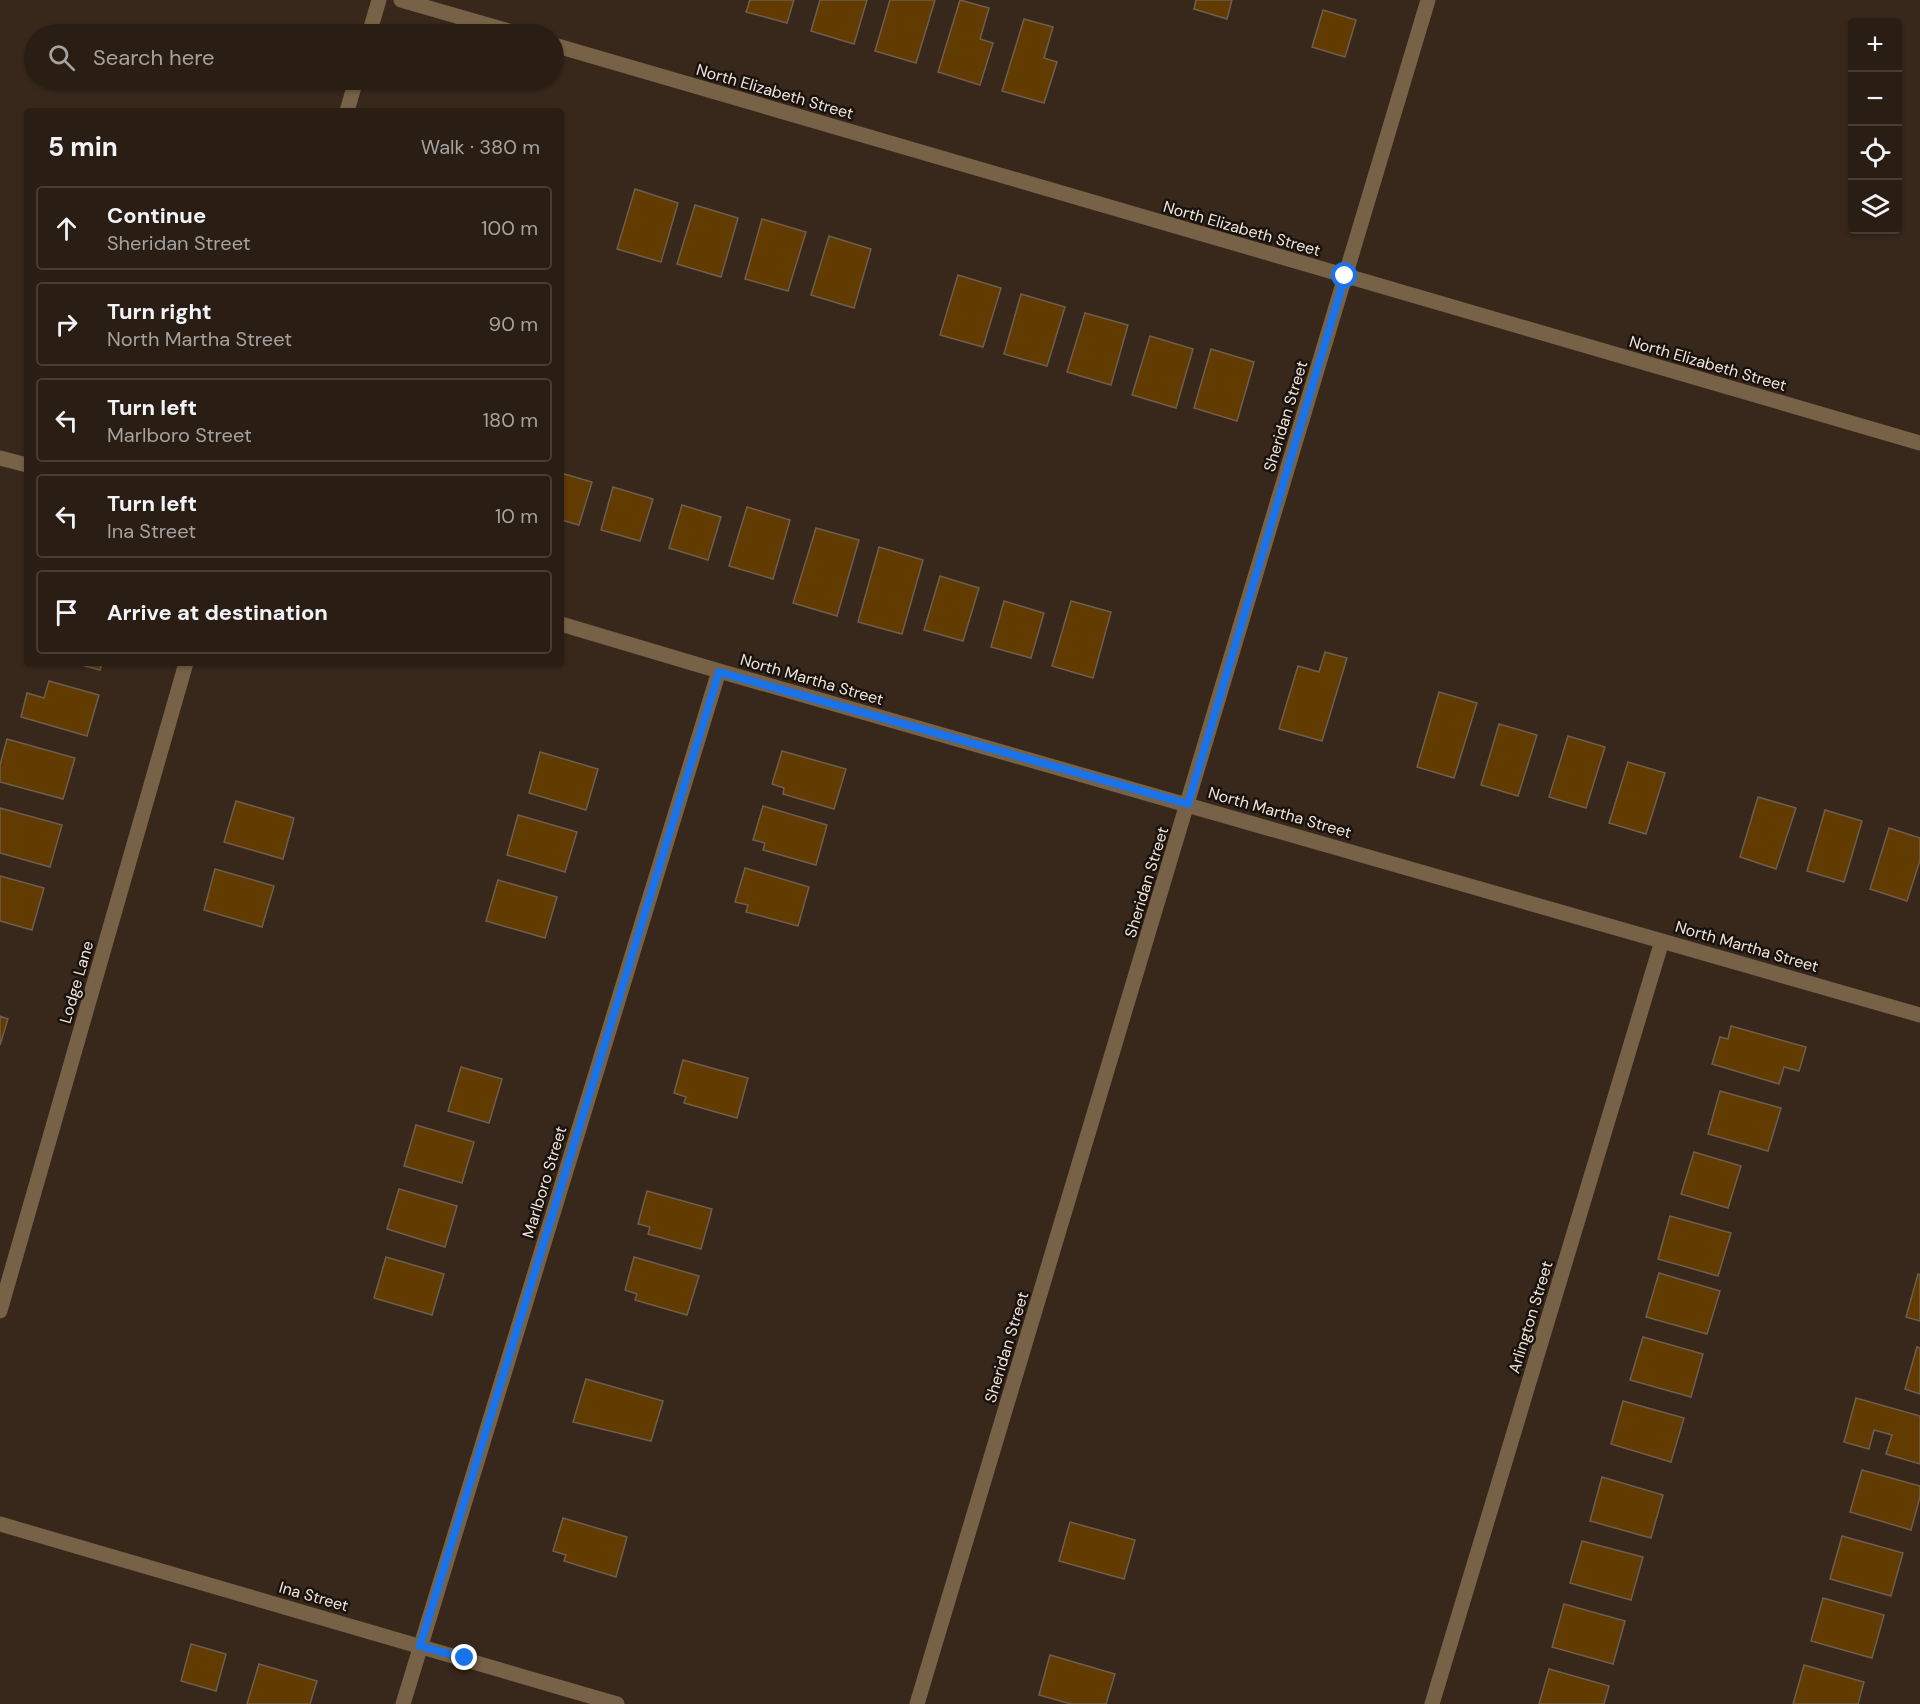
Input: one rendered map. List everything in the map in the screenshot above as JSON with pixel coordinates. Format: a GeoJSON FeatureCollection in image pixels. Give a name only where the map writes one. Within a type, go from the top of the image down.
{"type":"FeatureCollection","features":[{"type":"Feature","properties":{"kind":"street"},"geometry":{"type":"LineString","coordinates":[[372,24],[380,0]]}},
{"type":"Feature","properties":{"kind":"street"},"geometry":{"type":"LineString","coordinates":[[401,0],[484,24]]}},
{"type":"Feature","properties":{"kind":"street","name":"Sheridan Street"},"geometry":{"type":"LineString","coordinates":[[917,1704],[1428,0]]}},
{"type":"Feature","properties":{"kind":"street","name":"North Elizabeth Street"},"geometry":{"type":"LineString","coordinates":[[564,48],[1920,443]]}},
{"type":"Feature","properties":{"kind":"street"},"geometry":{"type":"LineString","coordinates":[[348,108],[353,90]]}},
{"type":"Feature","properties":{"kind":"street"},"geometry":{"type":"LineString","coordinates":[[0,458],[24,464]]}},
{"type":"Feature","properties":{"kind":"street","name":"North Martha Street"},"geometry":{"type":"LineString","coordinates":[[564,625],[719,672],[1188,804],[1920,1015]]}},
{"type":"Feature","properties":{"kind":"street","name":"Lodge Lane"},"geometry":{"type":"LineString","coordinates":[[0,1311],[185,666]]}},
{"type":"Feature","properties":{"kind":"street","name":"Marlboro Street"},"geometry":{"type":"LineString","coordinates":[[403,1704],[719,672]]}},
{"type":"Feature","properties":{"kind":"street","name":"Arlington Street"},"geometry":{"type":"LineString","coordinates":[[1432,1704],[1662,941]]}},
{"type":"Feature","properties":{"kind":"street","name":"Ina Street"},"geometry":{"type":"LineString","coordinates":[[0,1524],[617,1704]]}},
{"type":"Feature","properties":{"kind":"building"},"geometry":{"type":"Polygon","coordinates":[[[750,0],[794,0],[787,23],[746,12],[750,0]]]}},
{"type":"Feature","properties":{"kind":"building"},"geometry":{"type":"Polygon","coordinates":[[[820,0],[867,0],[854,44],[811,31],[820,0]]]}},
{"type":"Feature","properties":{"kind":"building"},"geometry":{"type":"Polygon","coordinates":[[[890,0],[935,0],[916,63],[875,51],[890,0]]]}},
{"type":"Feature","properties":{"kind":"building"},"geometry":{"type":"Polygon","coordinates":[[[960,0],[989,8],[980,39],[993,43],[980,85],[938,72],[960,0]]]}},
{"type":"Feature","properties":{"kind":"building"},"geometry":{"type":"Polygon","coordinates":[[[1196,0],[1232,0],[1227,19],[1194,9],[1196,0]]]}},
{"type":"Feature","properties":{"kind":"building"},"geometry":{"type":"Polygon","coordinates":[[[1323,10],[1356,20],[1345,57],[1312,47],[1323,10]]]}},
{"type":"Feature","properties":{"kind":"building"},"geometry":{"type":"Polygon","coordinates":[[[1024,19],[1053,27],[1044,58],[1057,62],[1044,103],[1002,91],[1024,19]]]}},
{"type":"Feature","properties":{"kind":"building"},"geometry":{"type":"Polygon","coordinates":[[[635,189],[678,203],[661,262],[617,249],[635,189]]]}},
{"type":"Feature","properties":{"kind":"building"},"geometry":{"type":"Polygon","coordinates":[[[695,205],[738,218],[721,277],[677,264],[695,205]]]}},
{"type":"Feature","properties":{"kind":"building"},"geometry":{"type":"Polygon","coordinates":[[[762,219],[806,232],[788,291],[745,279],[762,219]]]}},
{"type":"Feature","properties":{"kind":"building"},"geometry":{"type":"Polygon","coordinates":[[[829,236],[871,249],[854,308],[811,295],[829,236]]]}},
{"type":"Feature","properties":{"kind":"building"},"geometry":{"type":"Polygon","coordinates":[[[958,275],[1001,288],[983,347],[940,335],[958,275]]]}},
{"type":"Feature","properties":{"kind":"building"},"geometry":{"type":"Polygon","coordinates":[[[1021,294],[1065,307],[1047,366],[1004,354],[1021,294]]]}},
{"type":"Feature","properties":{"kind":"building"},"geometry":{"type":"Polygon","coordinates":[[[1085,313],[1128,325],[1111,385],[1067,372],[1085,313]]]}},
{"type":"Feature","properties":{"kind":"building"},"geometry":{"type":"Polygon","coordinates":[[[1150,336],[1193,349],[1176,408],[1132,395],[1150,336]]]}},
{"type":"Feature","properties":{"kind":"building"},"geometry":{"type":"Polygon","coordinates":[[[1211,349],[1254,362],[1237,421],[1194,408],[1211,349]]]}},
{"type":"Feature","properties":{"kind":"building"},"geometry":{"type":"Polygon","coordinates":[[[564,474],[592,482],[579,525],[564,521],[564,474]]]}},
{"type":"Feature","properties":{"kind":"building"},"geometry":{"type":"Polygon","coordinates":[[[613,487],[653,499],[640,541],[601,530],[613,487]]]}},
{"type":"Feature","properties":{"kind":"building"},"geometry":{"type":"Polygon","coordinates":[[[682,505],[721,517],[708,560],[669,548],[682,505]]]}},
{"type":"Feature","properties":{"kind":"building"},"geometry":{"type":"Polygon","coordinates":[[[747,507],[790,520],[773,579],[729,566],[747,507]]]}},
{"type":"Feature","properties":{"kind":"building"},"geometry":{"type":"Polygon","coordinates":[[[816,528],[859,540],[837,616],[793,603],[816,528]]]}},
{"type":"Feature","properties":{"kind":"building"},"geometry":{"type":"Polygon","coordinates":[[[879,547],[923,560],[902,634],[858,622],[879,547]]]}},
{"type":"Feature","properties":{"kind":"building"},"geometry":{"type":"Polygon","coordinates":[[[940,576],[979,588],[963,641],[924,630],[940,576]]]}},
{"type":"Feature","properties":{"kind":"building"},"geometry":{"type":"Polygon","coordinates":[[[1004,601],[1044,613],[1031,658],[991,647],[1004,601]]]}},
{"type":"Feature","properties":{"kind":"building"},"geometry":{"type":"Polygon","coordinates":[[[1071,601],[1111,612],[1093,678],[1052,666],[1071,601]]]}},
{"type":"Feature","properties":{"kind":"building"},"geometry":{"type":"Polygon","coordinates":[[[1325,652],[1347,658],[1322,741],[1279,729],[1298,666],[1319,672],[1325,652]]]}},
{"type":"Feature","properties":{"kind":"building"},"geometry":{"type":"Polygon","coordinates":[[[85,666],[101,666],[100,670],[85,666]]]}},
{"type":"Feature","properties":{"kind":"building"},"geometry":{"type":"Polygon","coordinates":[[[49,681],[99,695],[87,736],[21,717],[27,693],[44,698],[49,681]]]}},
{"type":"Feature","properties":{"kind":"building"},"geometry":{"type":"Polygon","coordinates":[[[1439,692],[1477,703],[1454,778],[1417,767],[1439,692]]]}},
{"type":"Feature","properties":{"kind":"building"},"geometry":{"type":"Polygon","coordinates":[[[1499,724],[1537,735],[1518,796],[1481,785],[1499,724]]]}},
{"type":"Feature","properties":{"kind":"building"},"geometry":{"type":"Polygon","coordinates":[[[1568,736],[1605,747],[1586,808],[1549,797],[1568,736]]]}},
{"type":"Feature","properties":{"kind":"building"},"geometry":{"type":"Polygon","coordinates":[[[7,739],[75,758],[63,799],[0,782],[0,765],[7,739]]]}},
{"type":"Feature","properties":{"kind":"building"},"geometry":{"type":"Polygon","coordinates":[[[782,751],[846,769],[834,809],[783,794],[784,788],[772,784],[782,751]]]}},
{"type":"Feature","properties":{"kind":"building"},"geometry":{"type":"Polygon","coordinates":[[[540,752],[598,769],[586,810],[529,793],[540,752]]]}},
{"type":"Feature","properties":{"kind":"building"},"geometry":{"type":"Polygon","coordinates":[[[1628,762],[1665,773],[1646,834],[1609,823],[1628,762]]]}},
{"type":"Feature","properties":{"kind":"building"},"geometry":{"type":"Polygon","coordinates":[[[1758,797],[1796,808],[1776,869],[1740,857],[1758,797]]]}},
{"type":"Feature","properties":{"kind":"building"},"geometry":{"type":"Polygon","coordinates":[[[236,801],[294,818],[283,859],[224,842],[236,801]]]}},
{"type":"Feature","properties":{"kind":"building"},"geometry":{"type":"Polygon","coordinates":[[[763,806],[827,825],[816,865],[763,850],[765,843],[753,840],[763,806]]]}},
{"type":"Feature","properties":{"kind":"building"},"geometry":{"type":"Polygon","coordinates":[[[0,808],[62,825],[50,867],[0,853],[0,808]]]}},
{"type":"Feature","properties":{"kind":"building"},"geometry":{"type":"Polygon","coordinates":[[[1825,810],[1862,821],[1844,882],[1807,871],[1825,810]]]}},
{"type":"Feature","properties":{"kind":"building"},"geometry":{"type":"Polygon","coordinates":[[[518,815],[577,832],[565,872],[507,855],[518,815]]]}},
{"type":"Feature","properties":{"kind":"building"},"geometry":{"type":"Polygon","coordinates":[[[1889,828],[1920,838],[1920,860],[1907,901],[1870,889],[1889,828]]]}},
{"type":"Feature","properties":{"kind":"building"},"geometry":{"type":"Polygon","coordinates":[[[745,868],[809,887],[798,926],[746,912],[748,905],[735,902],[745,868]]]}},
{"type":"Feature","properties":{"kind":"building"},"geometry":{"type":"Polygon","coordinates":[[[215,869],[274,886],[262,927],[204,910],[215,869]]]}},
{"type":"Feature","properties":{"kind":"building"},"geometry":{"type":"Polygon","coordinates":[[[0,876],[44,888],[32,930],[0,921],[0,876]]]}},
{"type":"Feature","properties":{"kind":"building"},"geometry":{"type":"Polygon","coordinates":[[[498,880],[557,897],[545,938],[486,921],[498,880]]]}},
{"type":"Feature","properties":{"kind":"building"},"geometry":{"type":"Polygon","coordinates":[[[0,1016],[8,1019],[0,1045],[0,1016]]]}},
{"type":"Feature","properties":{"kind":"building"},"geometry":{"type":"Polygon","coordinates":[[[1731,1026],[1806,1047],[1799,1071],[1784,1067],[1779,1084],[1712,1064],[1720,1037],[1728,1039],[1731,1026]]]}},
{"type":"Feature","properties":{"kind":"building"},"geometry":{"type":"Polygon","coordinates":[[[683,1060],[748,1078],[737,1118],[684,1103],[686,1097],[674,1093],[683,1060]]]}},
{"type":"Feature","properties":{"kind":"building"},"geometry":{"type":"Polygon","coordinates":[[[461,1067],[502,1079],[489,1123],[448,1111],[461,1067]]]}},
{"type":"Feature","properties":{"kind":"building"},"geometry":{"type":"Polygon","coordinates":[[[1720,1091],[1781,1108],[1768,1151],[1708,1134],[1720,1091]]]}},
{"type":"Feature","properties":{"kind":"building"},"geometry":{"type":"Polygon","coordinates":[[[416,1125],[474,1142],[462,1183],[404,1166],[416,1125]]]}},
{"type":"Feature","properties":{"kind":"building"},"geometry":{"type":"Polygon","coordinates":[[[1694,1152],[1741,1166],[1728,1208],[1681,1194],[1694,1152]]]}},
{"type":"Feature","properties":{"kind":"building"},"geometry":{"type":"Polygon","coordinates":[[[399,1189],[457,1206],[445,1247],[387,1229],[399,1189]]]}},
{"type":"Feature","properties":{"kind":"building"},"geometry":{"type":"Polygon","coordinates":[[[647,1191],[712,1209],[701,1249],[648,1234],[650,1227],[638,1224],[647,1191]]]}},
{"type":"Feature","properties":{"kind":"building"},"geometry":{"type":"Polygon","coordinates":[[[1670,1216],[1731,1233],[1718,1276],[1658,1259],[1670,1216]]]}},
{"type":"Feature","properties":{"kind":"building"},"geometry":{"type":"Polygon","coordinates":[[[386,1257],[444,1274],[432,1315],[374,1298],[386,1257]]]}},
{"type":"Feature","properties":{"kind":"building"},"geometry":{"type":"Polygon","coordinates":[[[634,1257],[699,1276],[687,1315],[635,1300],[637,1294],[625,1290],[634,1257]]]}},
{"type":"Feature","properties":{"kind":"building"},"geometry":{"type":"Polygon","coordinates":[[[1659,1273],[1720,1291],[1707,1334],[1646,1317],[1659,1273]]]}},
{"type":"Feature","properties":{"kind":"building"},"geometry":{"type":"Polygon","coordinates":[[[1918,1274],[1920,1275],[1920,1321],[1906,1317],[1918,1274]]]}},
{"type":"Feature","properties":{"kind":"building"},"geometry":{"type":"Polygon","coordinates":[[[1643,1337],[1703,1354],[1691,1397],[1630,1380],[1643,1337]]]}},
{"type":"Feature","properties":{"kind":"building"},"geometry":{"type":"Polygon","coordinates":[[[1917,1347],[1920,1348],[1920,1394],[1905,1389],[1917,1347]]]}},
{"type":"Feature","properties":{"kind":"building"},"geometry":{"type":"Polygon","coordinates":[[[586,1379],[663,1401],[651,1441],[573,1422],[586,1379]]]}},
{"type":"Feature","properties":{"kind":"building"},"geometry":{"type":"Polygon","coordinates":[[[1856,1398],[1920,1416],[1920,1464],[1886,1454],[1892,1435],[1874,1430],[1869,1449],[1844,1442],[1856,1398]]]}},
{"type":"Feature","properties":{"kind":"building"},"geometry":{"type":"Polygon","coordinates":[[[1623,1401],[1684,1418],[1671,1462],[1611,1444],[1623,1401]]]}},
{"type":"Feature","properties":{"kind":"building"},"geometry":{"type":"Polygon","coordinates":[[[1862,1470],[1920,1486],[1920,1497],[1911,1530],[1850,1512],[1862,1470]]]}},
{"type":"Feature","properties":{"kind":"building"},"geometry":{"type":"Polygon","coordinates":[[[1602,1477],[1663,1495],[1651,1538],[1590,1521],[1602,1477]]]}},
{"type":"Feature","properties":{"kind":"building"},"geometry":{"type":"Polygon","coordinates":[[[563,1518],[627,1537],[616,1577],[564,1561],[566,1555],[553,1551],[563,1518]]]}},
{"type":"Feature","properties":{"kind":"building"},"geometry":{"type":"Polygon","coordinates":[[[1070,1522],[1135,1540],[1124,1579],[1059,1561],[1070,1522]]]}},
{"type":"Feature","properties":{"kind":"building"},"geometry":{"type":"Polygon","coordinates":[[[1842,1536],[1903,1553],[1891,1596],[1830,1579],[1842,1536]]]}},
{"type":"Feature","properties":{"kind":"building"},"geometry":{"type":"Polygon","coordinates":[[[1582,1541],[1643,1557],[1631,1600],[1570,1583],[1582,1541]]]}},
{"type":"Feature","properties":{"kind":"building"},"geometry":{"type":"Polygon","coordinates":[[[1823,1598],[1884,1615],[1872,1658],[1811,1641],[1823,1598]]]}},
{"type":"Feature","properties":{"kind":"building"},"geometry":{"type":"Polygon","coordinates":[[[1564,1604],[1625,1621],[1613,1664],[1552,1647],[1564,1604]]]}},
{"type":"Feature","properties":{"kind":"building"},"geometry":{"type":"Polygon","coordinates":[[[191,1644],[226,1654],[216,1691],[181,1681],[191,1644]]]}},
{"type":"Feature","properties":{"kind":"building"},"geometry":{"type":"Polygon","coordinates":[[[1050,1655],[1115,1674],[1106,1704],[1071,1704],[1039,1695],[1050,1655]]]}},
{"type":"Feature","properties":{"kind":"building"},"geometry":{"type":"Polygon","coordinates":[[[259,1664],[317,1681],[310,1704],[247,1704],[259,1664]]]}},
{"type":"Feature","properties":{"kind":"building"},"geometry":{"type":"Polygon","coordinates":[[[1804,1665],[1864,1682],[1858,1704],[1793,1704],[1804,1665]]]}},
{"type":"Feature","properties":{"kind":"building"},"geometry":{"type":"Polygon","coordinates":[[[1549,1669],[1609,1686],[1604,1704],[1539,1704],[1549,1669]]]}},
{"type":"Feature","properties":{"kind":"route"},"geometry":{"type":"LineString","coordinates":[[465,1658],[420,1646],[719,672],[1188,804],[1345,276]]}}]}
